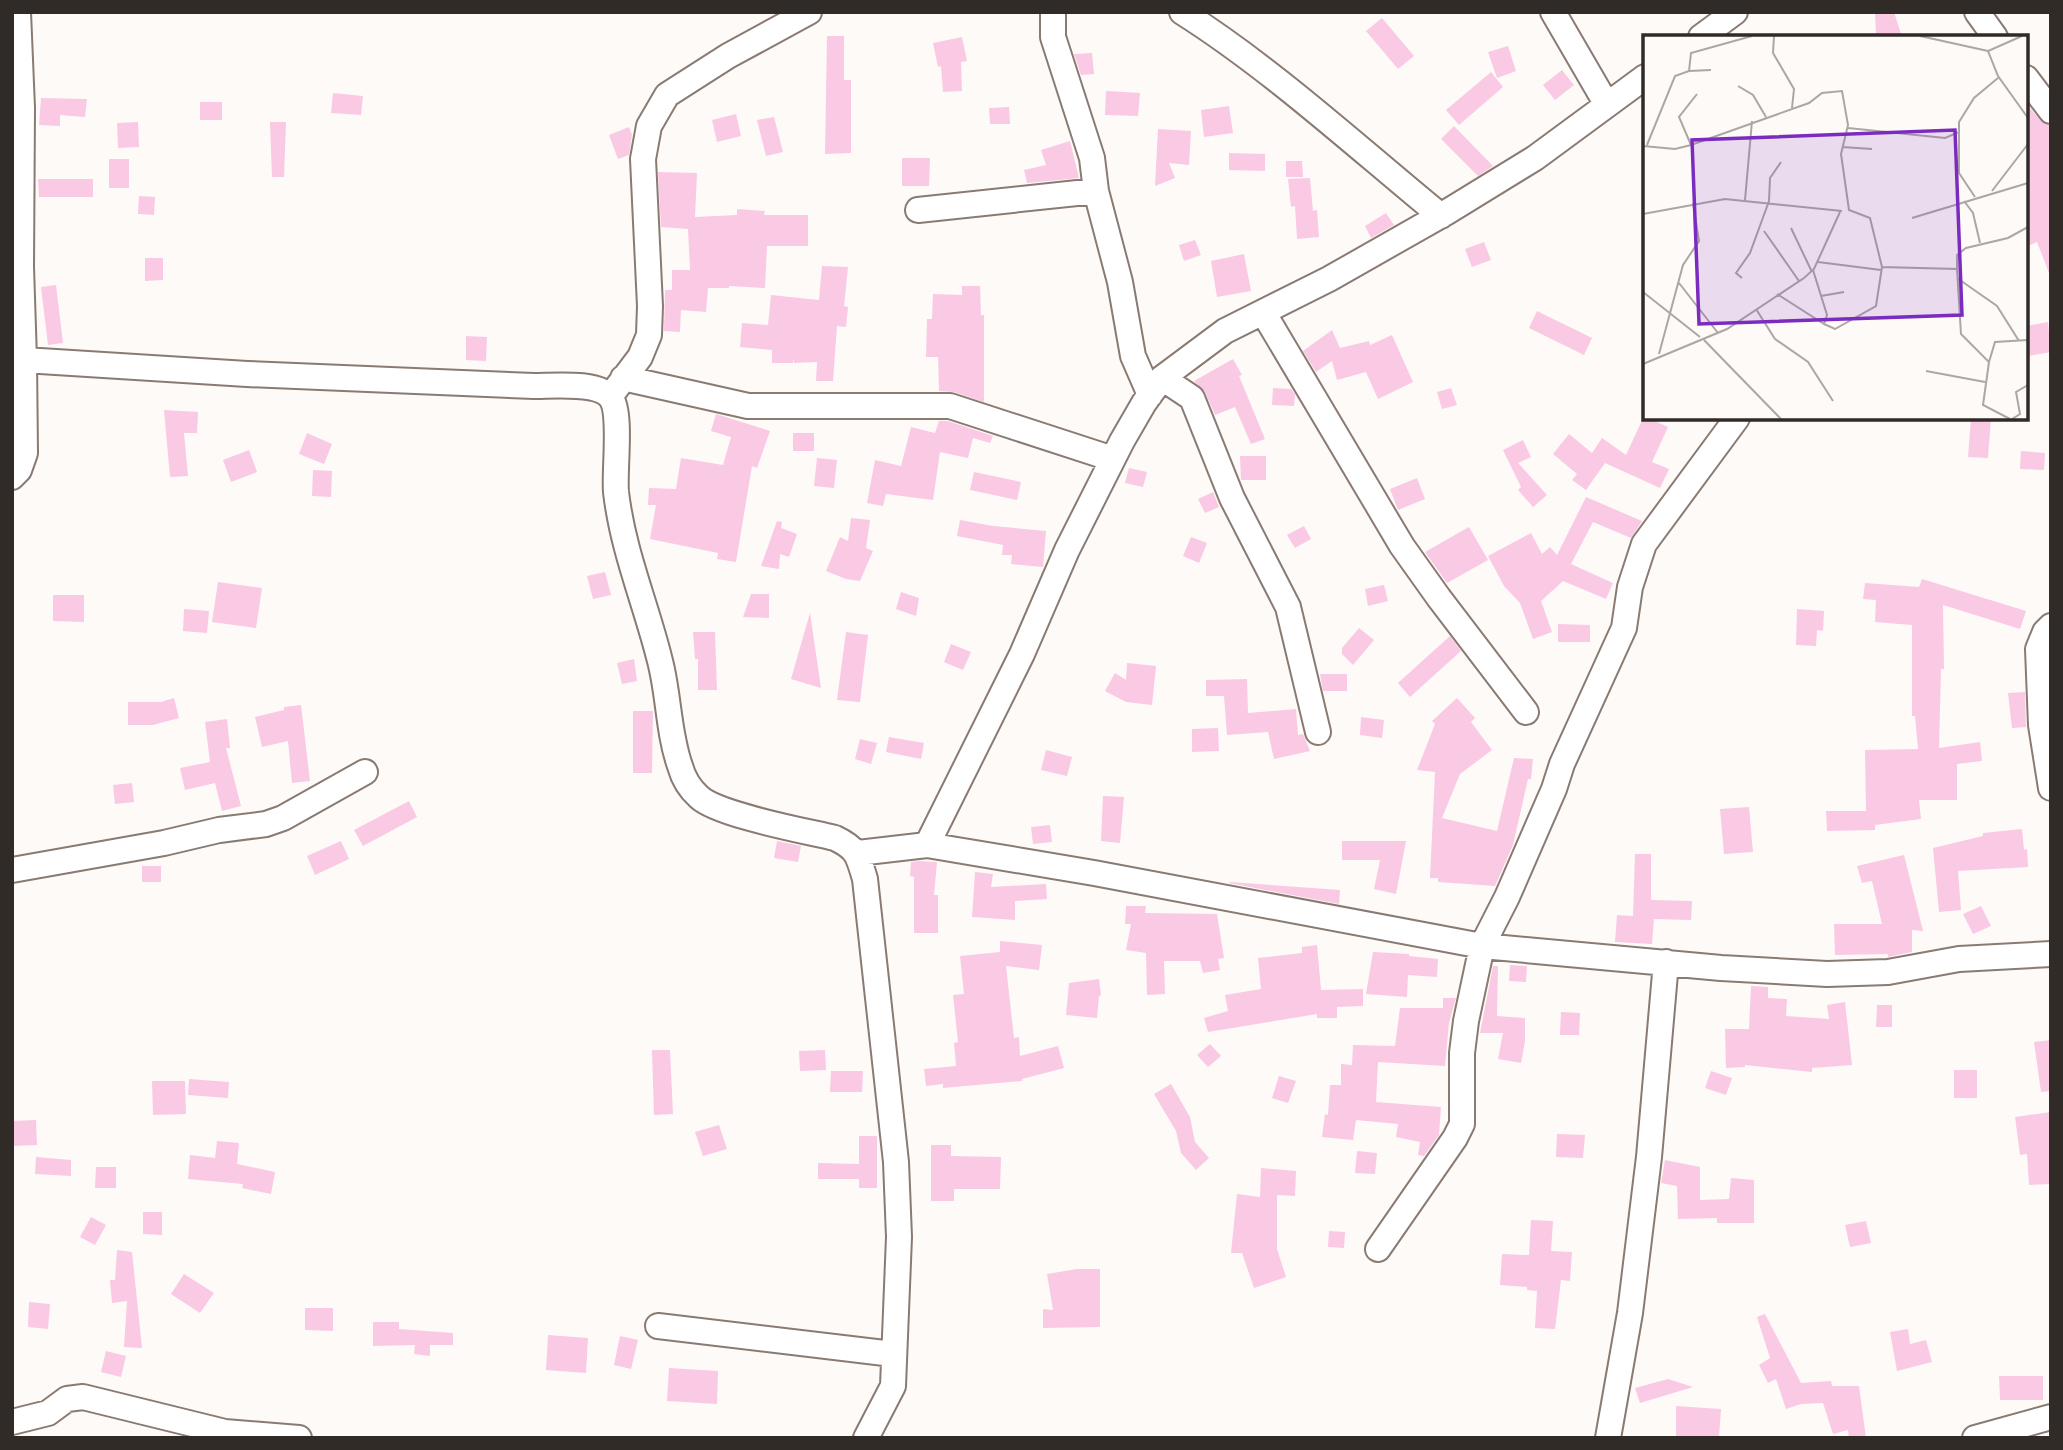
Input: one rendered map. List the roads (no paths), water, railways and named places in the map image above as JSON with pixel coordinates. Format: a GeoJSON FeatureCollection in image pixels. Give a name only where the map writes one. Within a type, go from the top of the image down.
{"type":"FeatureCollection","features":[{"type":"Feature","properties":{"kind":"street"},"geometry":{"type":"LineString","coordinates":[[12,477],[19,470],[24,453],[24,360],[17,290],[22,108],[18,12]]}},
{"type":"Feature","properties":{"kind":"street"},"geometry":{"type":"LineString","coordinates":[[809,12],[728,55],[667,95],[649,126],[643,159],[649,335],[640,357],[616,387],[616,489],[623,539],[661,663],[680,766],[691,788],[701,799],[720,808],[835,838],[850,845],[858,853],[865,879],[896,1162],[900,1237],[893,1386],[866,1438]]}},
{"type":"Feature","properties":{"kind":"street"},"geometry":{"type":"LineString","coordinates":[[1053,12],[1053,37],[1092,159],[1096,191],[1120,282],[1133,356],[1156,386],[1192,398],[1232,498],[1288,607],[1318,732]]}},
{"type":"Feature","properties":{"kind":"street"},"geometry":{"type":"LineString","coordinates":[[1182,12],[1271,77],[1441,216]]}},
{"type":"Feature","properties":{"kind":"street"},"geometry":{"type":"LineString","coordinates":[[1553,12],[1607,105]]}},
{"type":"Feature","properties":{"kind":"street"},"geometry":{"type":"LineString","coordinates":[[1703,35],[1735,12]]}},
{"type":"Feature","properties":{"kind":"street"},"geometry":{"type":"LineString","coordinates":[[1977,12],[1994,35]]}},
{"type":"Feature","properties":{"kind":"street"},"geometry":{"type":"LineString","coordinates":[[927,845],[1006,688],[1066,550],[1113,459],[1156,386],[1225,331],[1329,279],[1441,216],[1535,158],[1643,78]]}},
{"type":"Feature","properties":{"kind":"street"},"geometry":{"type":"LineString","coordinates":[[2028,81],[2051,111]]}},
{"type":"Feature","properties":{"kind":"street"},"geometry":{"type":"LineString","coordinates":[[918,210],[1096,191]]}},
{"type":"Feature","properties":{"kind":"street"},"geometry":{"type":"LineString","coordinates":[[1263,312],[1402,546],[1526,712]]}},
{"type":"Feature","properties":{"kind":"street"},"geometry":{"type":"LineString","coordinates":[[24,360],[247,374],[616,387],[748,406],[950,406],[1113,459]]}},
{"type":"Feature","properties":{"kind":"street"},"geometry":{"type":"LineString","coordinates":[[1378,1249],[1462,1124],[1462,1053],[1482,946],[1507,897],[1554,789],[1562,764],[1625,628],[1630,587],[1644,544],[1736,420]]}},
{"type":"Feature","properties":{"kind":"street"},"geometry":{"type":"LineString","coordinates":[[2051,626],[2045,632],[2038,649],[2041,724],[2051,788]]}},
{"type":"Feature","properties":{"kind":"street"},"geometry":{"type":"LineString","coordinates":[[12,870],[164,843],[219,830],[266,824],[283,818],[365,772]]}},
{"type":"Feature","properties":{"kind":"street"},"geometry":{"type":"LineString","coordinates":[[858,853],[927,845],[1094,873],[1482,946],[1721,968],[1827,974],[1888,972],[1959,959],[2051,954]]}},
{"type":"Feature","properties":{"kind":"street"},"geometry":{"type":"LineString","coordinates":[[1608,1438],[1630,1313],[1649,1157],[1666,962]]}},
{"type":"Feature","properties":{"kind":"street"},"geometry":{"type":"LineString","coordinates":[[658,1326],[893,1354]]}},
{"type":"Feature","properties":{"kind":"street"},"geometry":{"type":"LineString","coordinates":[[12,1422],[48,1413],[67,1399],[83,1397],[225,1432],[299,1438]]}},
{"type":"Feature","properties":{"kind":"street"},"geometry":{"type":"LineString","coordinates":[[1975,1438],[2051,1417]]}}]}
